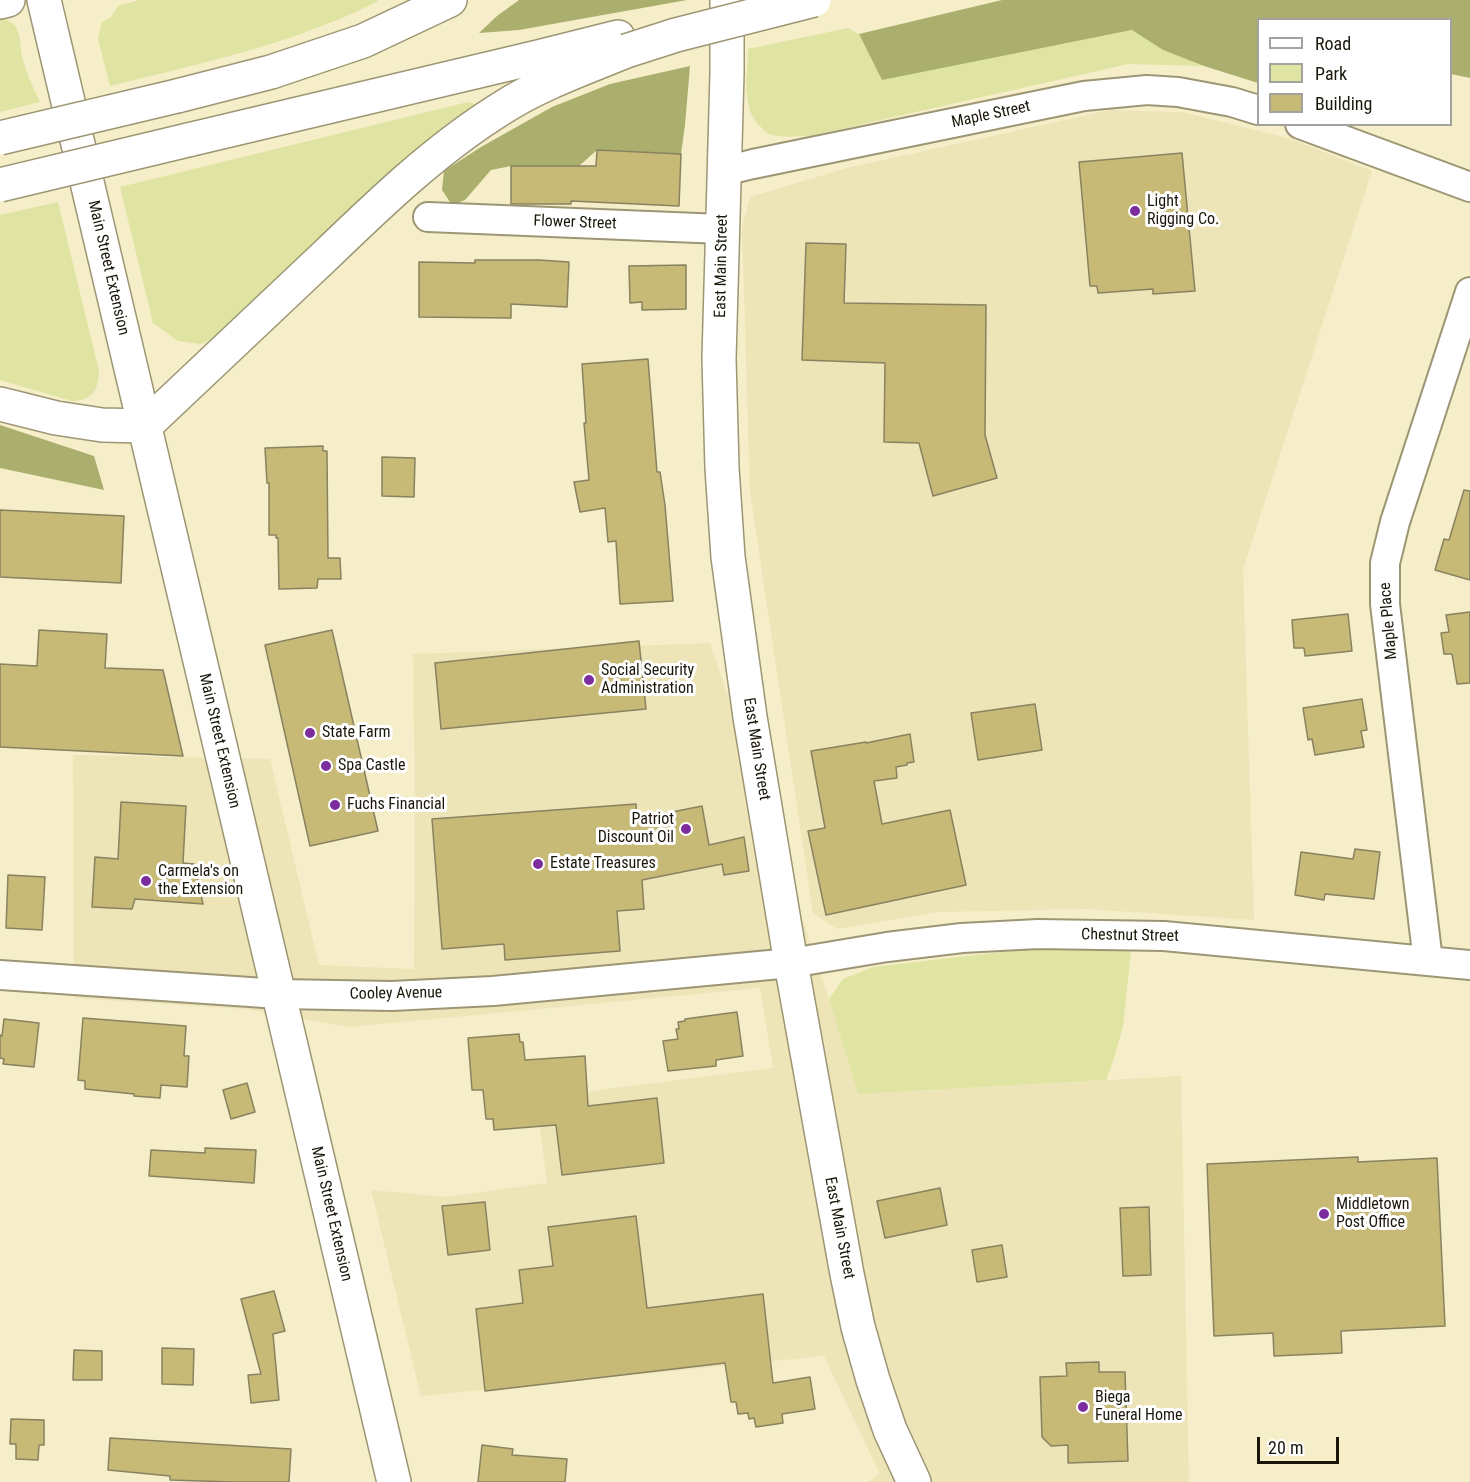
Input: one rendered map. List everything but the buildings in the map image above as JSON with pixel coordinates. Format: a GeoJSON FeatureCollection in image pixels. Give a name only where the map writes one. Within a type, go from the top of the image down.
{"type":"FeatureCollection","features":[{"type":"Feature","properties":{"kind":"main road"},"geometry":{"type":"LineString","coordinates":[[0,2],[8,0]]}},
{"type":"Feature","properties":{"kind":"main road","name":"Main Street Extension"},"geometry":{"type":"LineString","coordinates":[[44,0],[394,1482]]}},
{"type":"Feature","properties":{"kind":"main road"},"geometry":{"type":"LineString","coordinates":[[0,138],[271,72],[363,41],[450,0]]}},
{"type":"Feature","properties":{"kind":"main road","name":"East Main Street"},"geometry":{"type":"LineString","coordinates":[[727,0],[720,370],[722,468],[728,557],[748,707],[790,963],[845,1263],[858,1327],[873,1380],[890,1430],[914,1482]]}},
{"type":"Feature","properties":{"kind":"main road"},"geometry":{"type":"LineString","coordinates":[[0,404],[56,418],[102,425],[145,426],[378,205],[461,135],[503,107],[627,43],[806,0]]}},
{"type":"Feature","properties":{"kind":"main road"},"geometry":{"type":"LineString","coordinates":[[0,185],[538,57],[676,35],[814,0]]}},
{"type":"Feature","properties":{"kind":"street","name":"Maple Street"},"geometry":{"type":"LineString","coordinates":[[724,171],[1084,96],[1147,90],[1178,92],[1232,102],[1257,110]]}},
{"type":"Feature","properties":{"kind":"street"},"geometry":{"type":"LineString","coordinates":[[1305,126],[1470,186]]}},
{"type":"Feature","properties":{"kind":"street","name":"Flower Street"},"geometry":{"type":"LineString","coordinates":[[428,217],[722,229]]}},
{"type":"Feature","properties":{"kind":"street","name":"Maple Place"},"geometry":{"type":"LineString","coordinates":[[1428,961],[1385,604],[1385,564],[1395,522],[1470,292]]}},
{"type":"Feature","properties":{"kind":"street","name":"Chestnut Street"},"geometry":{"type":"LineString","coordinates":[[790,963],[887,947],[962,938],[1038,934],[1182,938],[1470,965]]}},
{"type":"Feature","properties":{"kind":"street","name":"Cooley Avenue"},"geometry":{"type":"LineString","coordinates":[[0,975],[279,994],[392,996],[493,991],[790,963]]}},
{"type":"Feature","properties":{"kind":"shaded area"},"geometry":{"type":"Polygon","coordinates":[[[1110,110],[1183,112],[1291,139],[1372,171],[1243,569],[1254,920],[1085,909],[938,912],[837,929],[813,913],[750,492],[742,228],[750,197],[847,168],[1110,110]]]}},
{"type":"Feature","properties":{"kind":"shaded area"},"geometry":{"type":"Polygon","coordinates":[[[710,643],[829,999],[858,1094],[1181,1076],[1189,1482],[868,1482],[880,1474],[824,1356],[421,1396],[371,1190],[447,1197],[547,1183],[536,1098],[773,1068],[760,988],[349,1027],[245,1009],[74,998],[73,755],[270,759],[319,965],[414,969],[413,654],[710,643]]]}},
{"type":"Feature","properties":{"kind":"green space"},"geometry":{"type":"Polygon","coordinates":[[[139,0],[378,0],[340,19],[274,43],[110,86],[98,39],[102,22],[110,18],[118,6],[139,0]]]}},
{"type":"Feature","properties":{"kind":"green space"},"geometry":{"type":"Polygon","coordinates":[[[519,0],[687,0],[519,30],[479,33],[519,0]]]}},
{"type":"Feature","properties":{"kind":"green space"},"geometry":{"type":"Polygon","coordinates":[[[1002,0],[1470,0],[1470,78],[1452,74],[1452,18],[1257,18],[1257,83],[1163,50],[1132,30],[882,80],[859,34],[1002,0]]]}},
{"type":"Feature","properties":{"kind":"green space"},"geometry":{"type":"Polygon","coordinates":[[[4,19],[13,24],[17,30],[21,53],[40,102],[0,112],[0,20],[4,19]]]}},
{"type":"Feature","properties":{"kind":"green space"},"geometry":{"type":"Polygon","coordinates":[[[848,28],[859,34],[882,79],[1133,30],[1163,50],[1204,66],[1128,64],[810,136],[782,136],[767,133],[754,120],[750,111],[747,91],[748,49],[848,28]]]}},
{"type":"Feature","properties":{"kind":"green space"},"geometry":{"type":"Polygon","coordinates":[[[690,66],[681,154],[597,150],[579,166],[511,166],[491,170],[465,200],[452,205],[442,190],[444,171],[552,107],[610,84],[690,66]]]}},
{"type":"Feature","properties":{"kind":"green space"},"geometry":{"type":"Polygon","coordinates":[[[468,102],[475,104],[473,112],[449,122],[224,333],[201,344],[178,341],[153,323],[120,187],[468,102]]]}},
{"type":"Feature","properties":{"kind":"green space"},"geometry":{"type":"Polygon","coordinates":[[[58,202],[99,371],[96,389],[93,393],[85,399],[72,401],[0,380],[0,215],[58,202]]]}},
{"type":"Feature","properties":{"kind":"green space"},"geometry":{"type":"Polygon","coordinates":[[[0,425],[94,456],[104,490],[0,468],[0,425]]]}},
{"type":"Feature","properties":{"kind":"green space"},"geometry":{"type":"Polygon","coordinates":[[[1115,944],[1131,950],[1123,1027],[1106,1080],[858,1094],[829,999],[843,979],[873,967],[1019,950],[1115,944]]]}},
{"type":"Feature","properties":{"kind":"place","name":"Light Rigging Co."},"geometry":{"type":"Point","coordinates":[1135,211]}},
{"type":"Feature","properties":{"kind":"place","name":"Social Security Administration"},"geometry":{"type":"Point","coordinates":[589,680]}},
{"type":"Feature","properties":{"kind":"place","name":"State Farm"},"geometry":{"type":"Point","coordinates":[310,733]}},
{"type":"Feature","properties":{"kind":"place","name":"Spa Castle"},"geometry":{"type":"Point","coordinates":[326,766]}},
{"type":"Feature","properties":{"kind":"place","name":"Fuchs Financial"},"geometry":{"type":"Point","coordinates":[335,805]}},
{"type":"Feature","properties":{"kind":"place","name":"Patriot Discount Oil"},"geometry":{"type":"Point","coordinates":[686,829]}},
{"type":"Feature","properties":{"kind":"place","name":"Estate Treasures"},"geometry":{"type":"Point","coordinates":[538,864]}},
{"type":"Feature","properties":{"kind":"place","name":"Carmela's on the Extension"},"geometry":{"type":"Point","coordinates":[146,881]}},
{"type":"Feature","properties":{"kind":"place","name":"Middletown Post Office"},"geometry":{"type":"Point","coordinates":[1324,1214]}},
{"type":"Feature","properties":{"kind":"place","name":"Biega Funeral Home"},"geometry":{"type":"Point","coordinates":[1083,1407]}}]}
